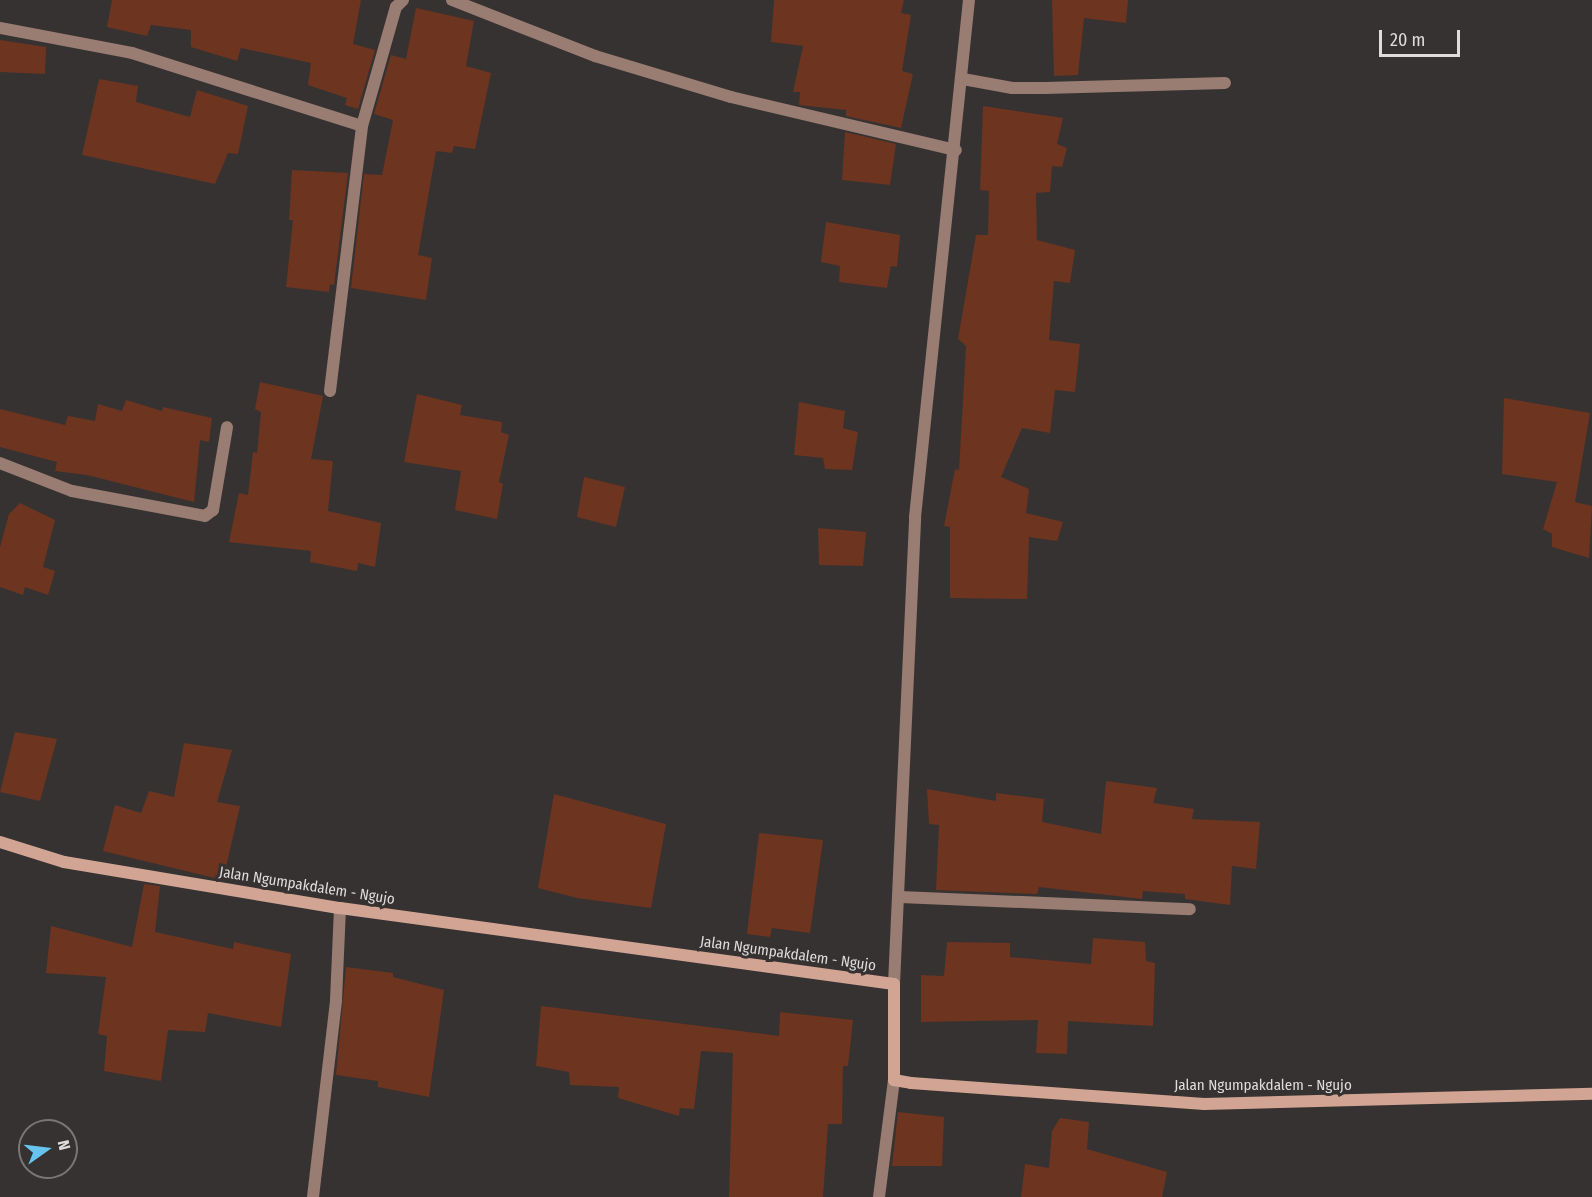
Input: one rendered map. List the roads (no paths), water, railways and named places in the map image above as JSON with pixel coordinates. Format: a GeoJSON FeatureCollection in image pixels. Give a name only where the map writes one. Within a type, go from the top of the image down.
{"type":"FeatureCollection","features":[{"type":"Feature","properties":{"kind":"street"},"geometry":{"type":"LineString","coordinates":[[330,391],[362,126],[396,7],[403,0]]}},
{"type":"Feature","properties":{"kind":"street"},"geometry":{"type":"LineString","coordinates":[[452,0],[595,56],[730,97],[956,150]]}},
{"type":"Feature","properties":{"kind":"street"},"geometry":{"type":"LineString","coordinates":[[894,984],[900,897],[915,516],[956,150],[969,0]]}},
{"type":"Feature","properties":{"kind":"street"},"geometry":{"type":"LineString","coordinates":[[0,28],[132,53],[362,126]]}},
{"type":"Feature","properties":{"kind":"street"},"geometry":{"type":"LineString","coordinates":[[963,79],[1012,88],[1225,82]]}},
{"type":"Feature","properties":{"kind":"street"},"geometry":{"type":"LineString","coordinates":[[0,463],[72,491],[205,516],[213,510],[227,427]]}},
{"type":"Feature","properties":{"kind":"street","name":"Jalan Ngumpakdalem - Ngujo"},"geometry":{"type":"LineString","coordinates":[[0,842],[64,862],[340,908],[894,984],[894,1080],[963,1090],[1204,1104],[1592,1094]]}},
{"type":"Feature","properties":{"kind":"street"},"geometry":{"type":"LineString","coordinates":[[900,897],[1190,909]]}},
{"type":"Feature","properties":{"kind":"street"},"geometry":{"type":"LineString","coordinates":[[313,1197],[336,1000],[340,908]]}},
{"type":"Feature","properties":{"kind":"street"},"geometry":{"type":"LineString","coordinates":[[879,1197],[894,1080]]}}]}
